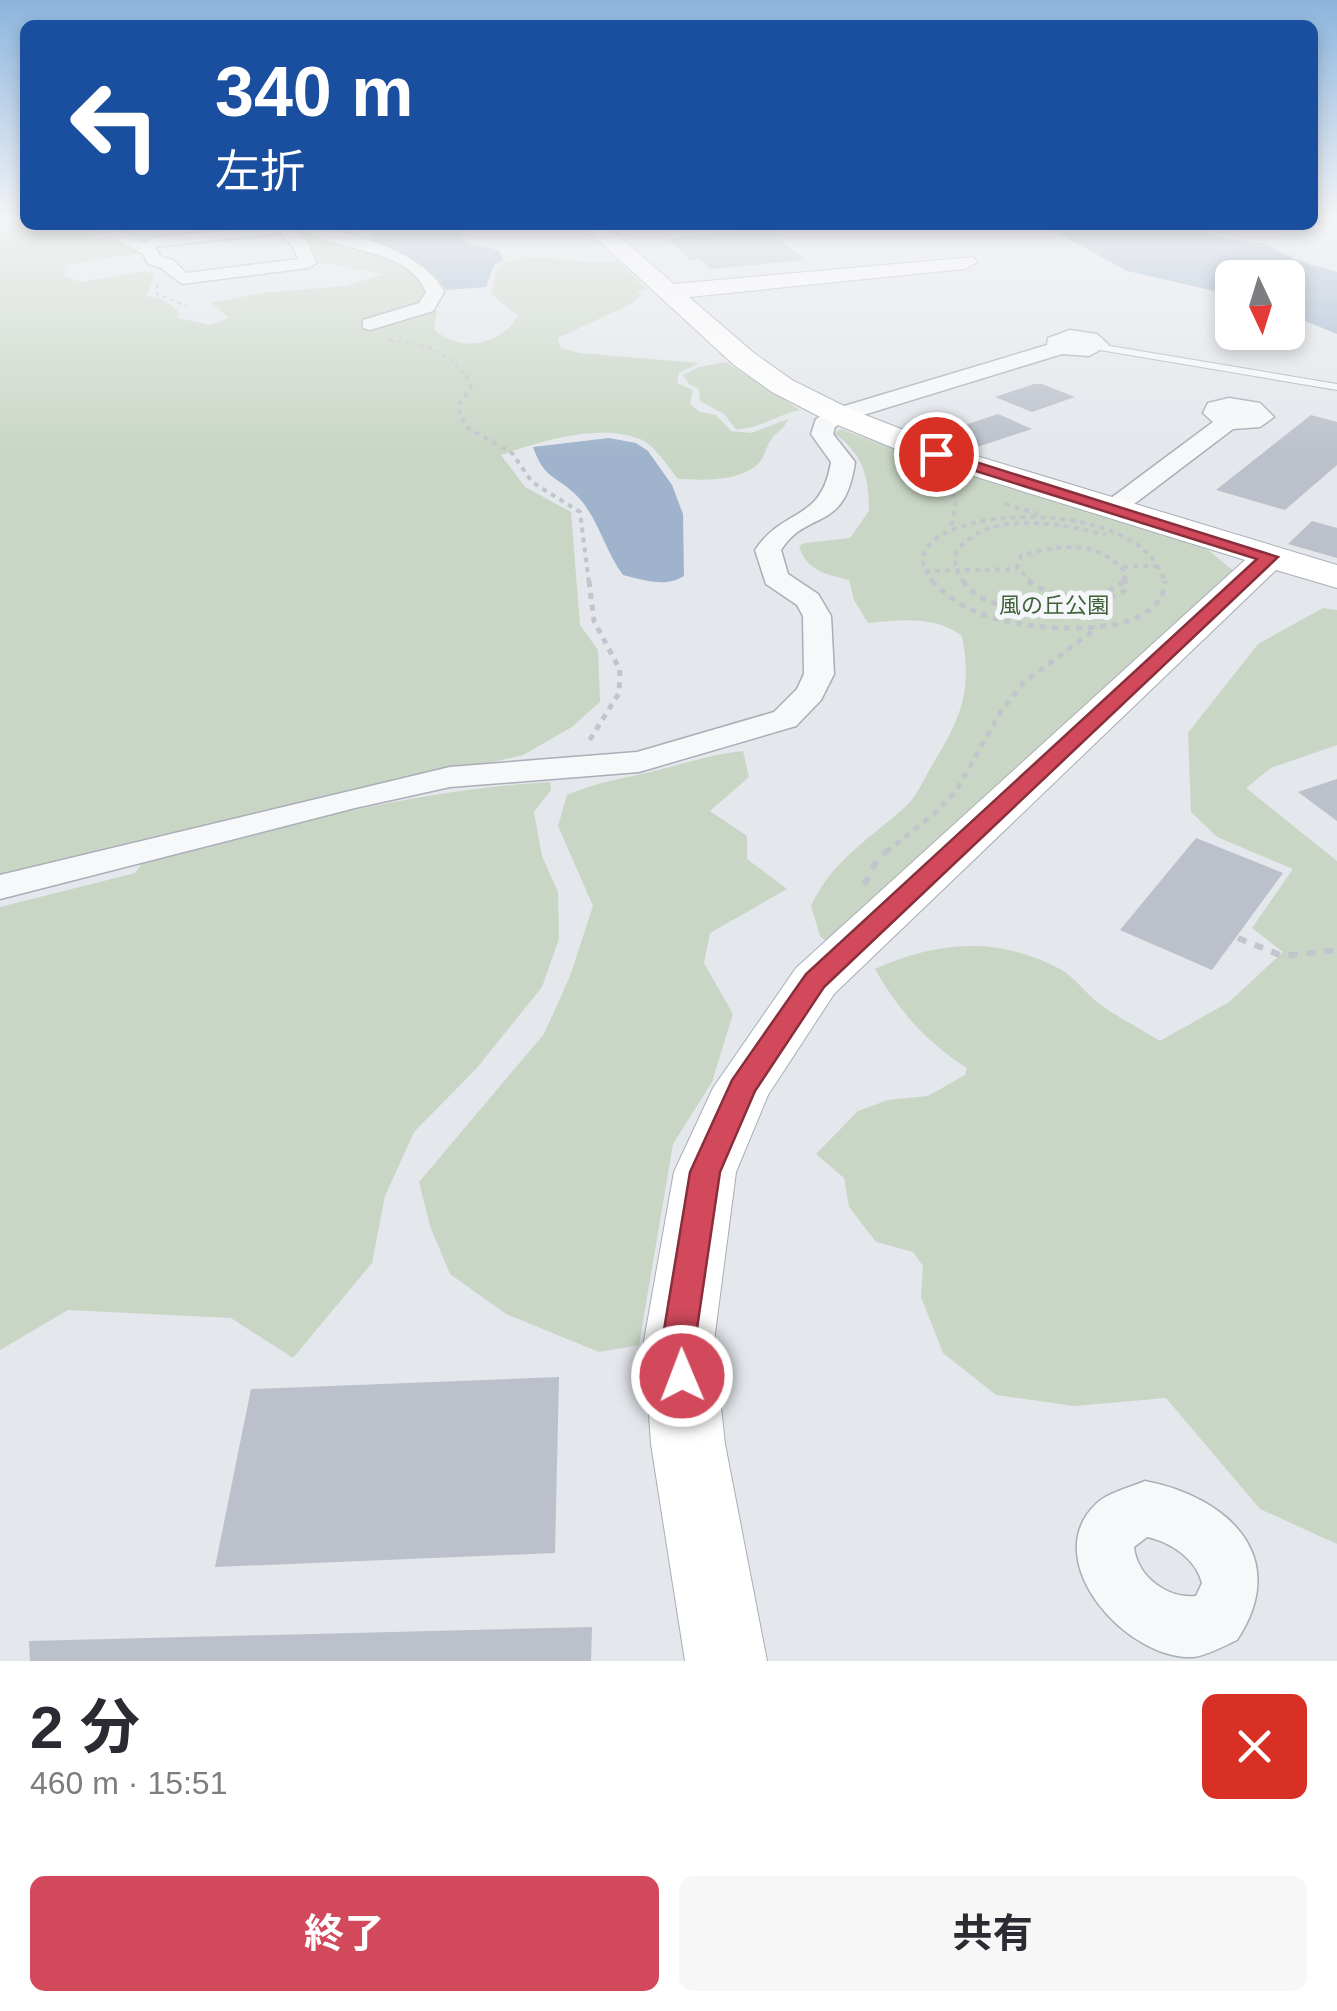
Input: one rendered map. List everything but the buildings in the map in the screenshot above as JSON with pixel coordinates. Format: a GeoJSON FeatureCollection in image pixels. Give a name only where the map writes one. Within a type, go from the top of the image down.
{"type":"FeatureCollection","features":[{"type":"Feature","properties":{"kind":"street"},"geometry":{"type":"LineString","coordinates":[[370,324],[426,307],[434,297]]}},
{"type":"Feature","properties":{"kind":"street"},"geometry":{"type":"LineString","coordinates":[[673,297],[764,374],[839,415],[936,454],[1337,577]]}},
{"type":"Feature","properties":{"kind":"street"},"geometry":{"type":"LineString","coordinates":[[0,887],[352,798],[450,777],[639,762],[786,718],[810,693],[819,674],[817,616],[808,600],[776,578],[768,550],[777,536],[820,514],[836,495],[843,462],[821,430],[839,415],[1064,347],[1098,347]]}},
{"type":"Feature","properties":{"kind":"street"},"geometry":{"type":"LineString","coordinates":[[1112,510],[1229,421]]}},
{"type":"Feature","properties":{"kind":"street"},"geometry":{"type":"LineString","coordinates":[[726,1661],[688,1444],[679,1342],[705,1172],[742,1088],[815,980],[1269,557]]}},
{"type":"Feature","properties":{"kind":"lane"},"geometry":{"type":"LineString","coordinates":[[1098,347],[1337,387]]}},
{"type":"Feature","properties":{"kind":"path"},"geometry":{"type":"LineString","coordinates":[[370,324],[370,334],[378,339],[424,345],[454,361],[468,375],[471,388],[456,406],[466,428],[512,452],[532,482],[580,512],[594,622],[620,670],[619,693],[580,755],[578,766]]}},
{"type":"Feature","properties":{"kind":"path"},"geometry":{"type":"LineString","coordinates":[[947,480],[956,502],[951,528]]}},
{"type":"Feature","properties":{"kind":"path"},"geometry":{"type":"LineString","coordinates":[[994,517],[1045,517],[1088,525],[1138,546],[1160,566],[1165,587],[1156,603],[1136,616],[1099,626],[1049,627],[990,616],[944,594],[925,572],[926,548],[951,528],[994,517]]}},
{"type":"Feature","properties":{"kind":"path"},"geometry":{"type":"LineString","coordinates":[[1123,567],[1124,591],[1106,602],[1054,611],[1002,603],[968,586],[956,571],[954,558],[961,546],[983,532],[1004,527],[1065,526],[1138,546]]}},
{"type":"Feature","properties":{"kind":"path"},"geometry":{"type":"LineString","coordinates":[[1018,569],[1018,561],[1026,552],[1053,546],[1095,551],[1123,567],[1160,566]]}},
{"type":"Feature","properties":{"kind":"path"},"geometry":{"type":"LineString","coordinates":[[925,572],[1018,569],[1039,587],[1073,596],[1106,593],[1120,587],[1126,578]]}},
{"type":"Feature","properties":{"kind":"path"},"geometry":{"type":"LineString","coordinates":[[869,899],[864,887],[866,874],[960,787],[1000,709],[1027,679],[1099,626]]}},
{"type":"Feature","properties":{"kind":"path"},"geometry":{"type":"LineString","coordinates":[[1239,939],[1294,956],[1310,950],[1337,950]]}},
{"type":"Feature","properties":{"kind":"green space"},"geometry":{"type":"Polygon","coordinates":[[[0,297],[148,297],[164,300],[179,312],[177,318],[211,325],[229,318],[211,303],[244,297],[425,297],[437,312],[434,329],[455,342],[467,344],[501,334],[518,316],[494,297],[639,297],[558,338],[560,348],[699,363],[679,373],[677,383],[693,390],[690,404],[700,412],[716,415],[731,431],[751,433],[788,419],[757,465],[719,479],[678,479],[651,446],[640,439],[607,433],[570,436],[501,455],[525,487],[571,512],[580,625],[598,650],[600,702],[572,727],[523,755],[0,875],[0,297]]]}},
{"type":"Feature","properties":{"kind":"green space"},"geometry":{"type":"Polygon","coordinates":[[[726,362],[800,410],[736,429],[724,414],[700,401],[699,389],[683,375],[699,367],[726,362]]]}},
{"type":"Feature","properties":{"kind":"green space","name":"風の丘公園"},"geometry":{"type":"Polygon","coordinates":[[[841,429],[936,465],[1207,549],[1236,573],[830,944],[820,936],[811,906],[841,863],[917,792],[950,734],[962,705],[966,674],[962,636],[929,622],[868,623],[854,600],[849,580],[818,570],[802,554],[799,546],[805,543],[850,538],[869,511],[868,487],[858,458],[834,433],[841,429]]]}},
{"type":"Feature","properties":{"kind":"green space"},"geometry":{"type":"Polygon","coordinates":[[[1323,608],[1337,610],[1337,745],[1271,768],[1246,788],[1337,861],[1337,1544],[1260,1509],[1166,1398],[1074,1406],[996,1395],[943,1353],[921,1297],[923,1266],[913,1252],[876,1242],[849,1207],[844,1178],[816,1154],[858,1111],[888,1100],[928,1096],[965,1075],[967,1068],[915,1024],[875,969],[944,948],[968,946],[1014,951],[1060,969],[1101,1005],[1160,1041],[1229,1002],[1283,952],[1252,928],[1293,869],[1217,837],[1191,812],[1188,733],[1258,644],[1323,608]]]}},
{"type":"Feature","properties":{"kind":"green space"},"geometry":{"type":"Polygon","coordinates":[[[743,751],[749,777],[710,811],[747,836],[747,859],[787,889],[710,933],[704,963],[733,1014],[712,1082],[673,1144],[639,1345],[599,1352],[506,1314],[450,1274],[430,1226],[419,1182],[544,1034],[570,976],[593,906],[558,826],[567,795],[743,751]]]}},
{"type":"Feature","properties":{"kind":"green space"},"geometry":{"type":"Polygon","coordinates":[[[550,782],[551,790],[534,812],[542,856],[558,892],[559,939],[542,987],[476,1069],[414,1132],[385,1196],[372,1263],[293,1358],[231,1318],[68,1310],[0,1350],[0,907],[135,873],[143,862],[344,812],[446,793],[550,782]]]}},
{"type":"Feature","properties":{"kind":"water"},"geometry":{"type":"Polygon","coordinates":[[[1305,297],[1337,297],[1337,334],[1305,321],[1305,297]]]}},
{"type":"Feature","properties":{"kind":"water"},"geometry":{"type":"Polygon","coordinates":[[[609,438],[636,443],[648,451],[672,485],[683,514],[684,576],[677,580],[647,581],[623,575],[582,502],[545,470],[533,447],[609,438]]]}},
{"type":"Feature","properties":{"kind":"route"},"geometry":{"type":"LineString","coordinates":[[682,1376],[679,1342],[688,1261],[705,1172],[742,1088],[815,980],[1269,557],[936,454]]}}]}
